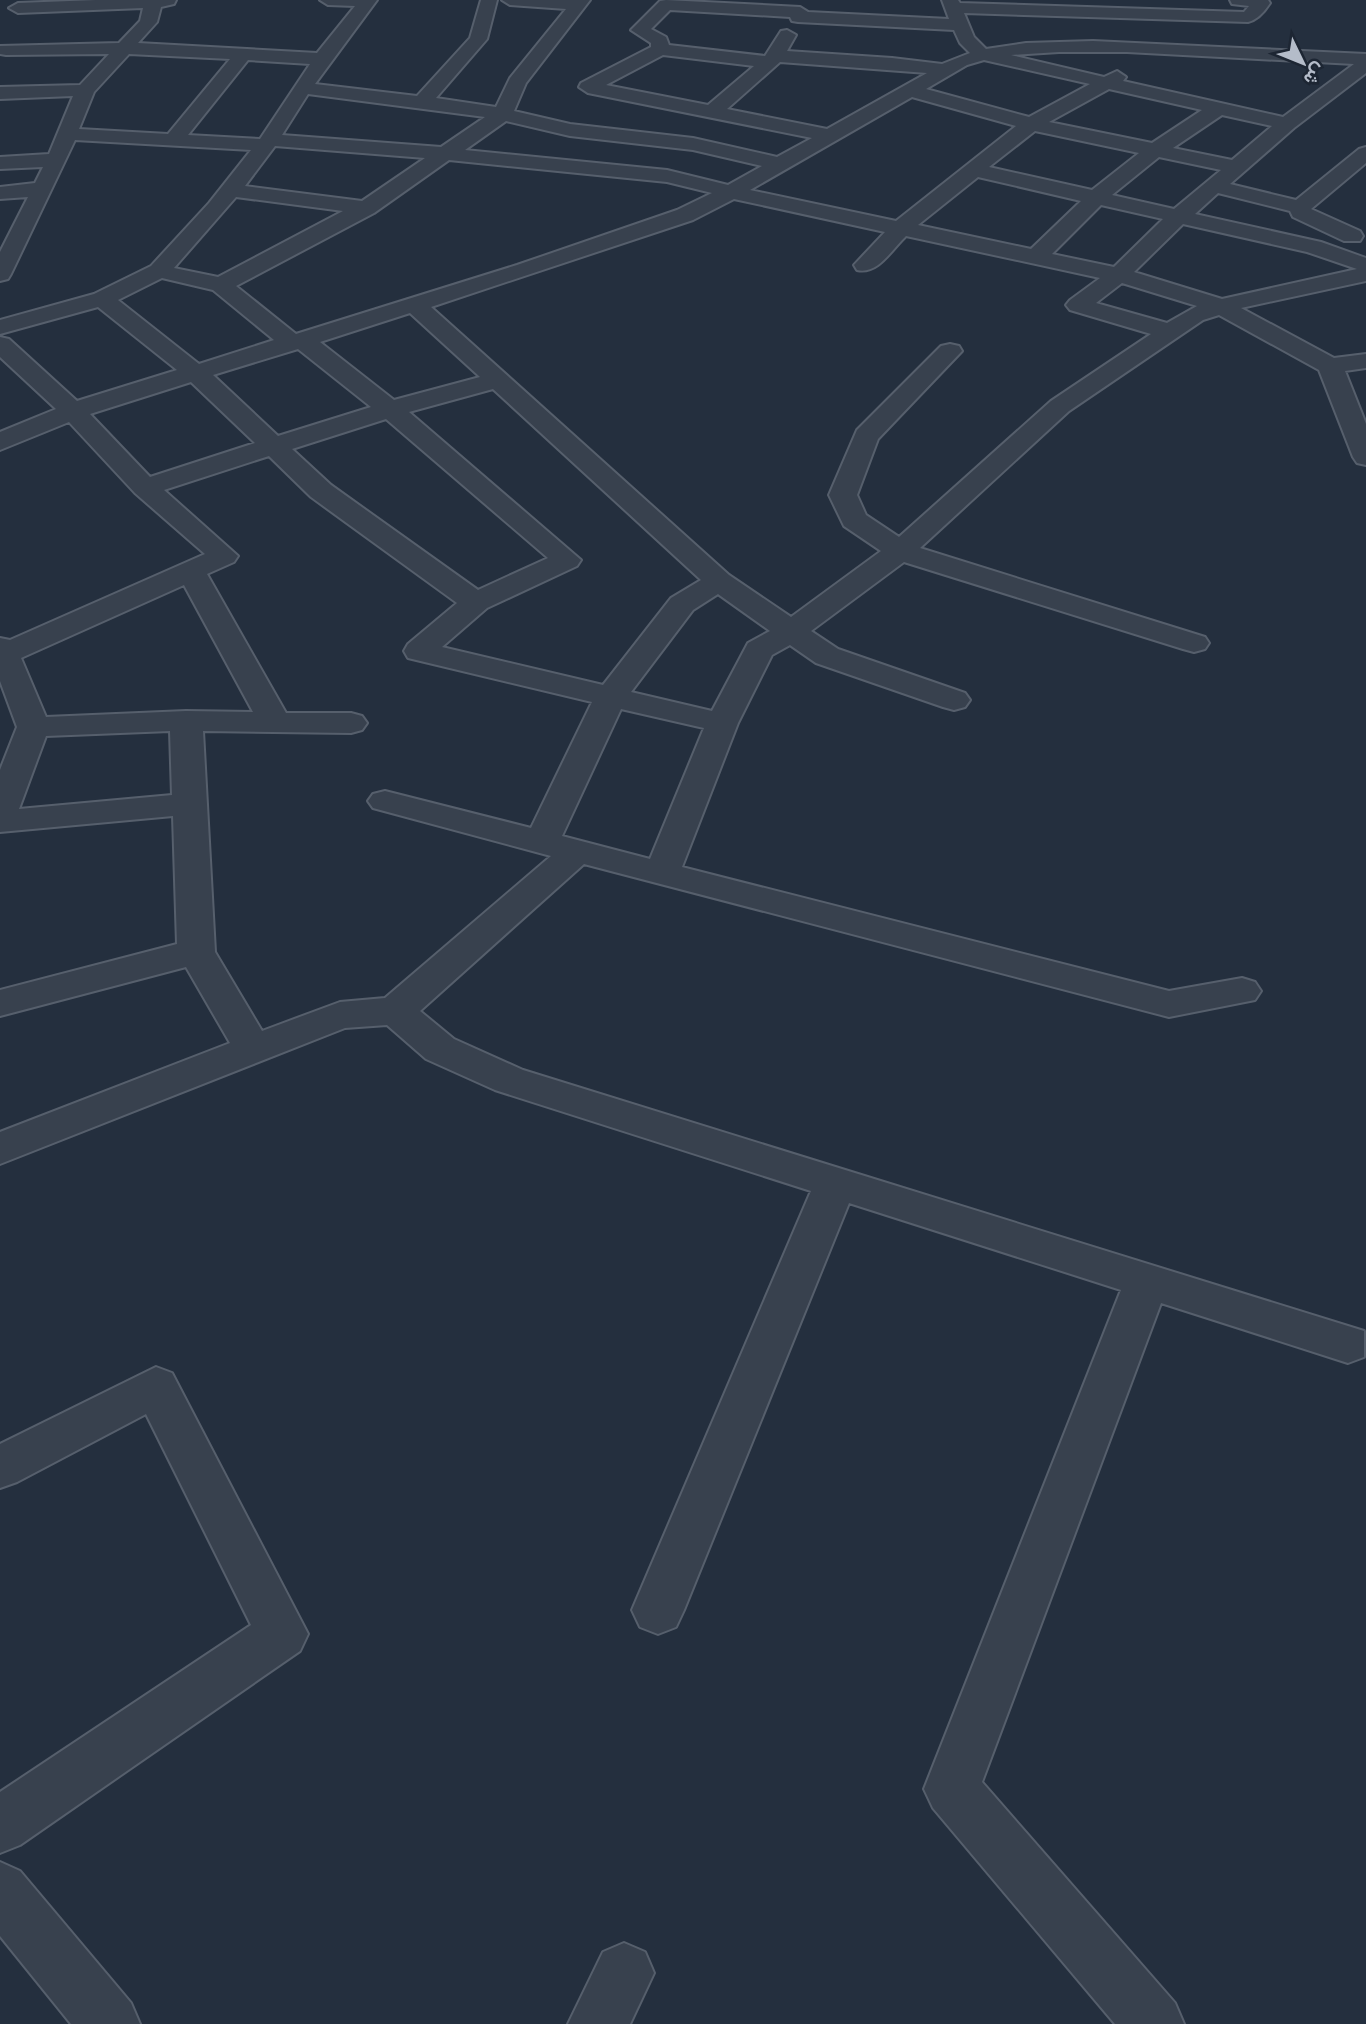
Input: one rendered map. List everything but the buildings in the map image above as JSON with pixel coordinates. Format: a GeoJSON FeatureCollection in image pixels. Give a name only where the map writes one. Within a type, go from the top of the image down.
{"type":"FeatureCollection","features":[{"type":"Feature","properties":{"kind":"street"},"geometry":{"type":"LineString","coordinates":[[327,0],[368,1]]}},
{"type":"Feature","properties":{"kind":"street"},"geometry":{"type":"LineString","coordinates":[[422,102],[478,39],[489,0]]}},
{"type":"Feature","properties":{"kind":"street"},"geometry":{"type":"LineString","coordinates":[[510,0],[581,2]]}},
{"type":"Feature","properties":{"kind":"street"},"geometry":{"type":"LineString","coordinates":[[660,49],[660,41],[640,30],[666,5],[1248,18],[1262,3],[1238,0]]}},
{"type":"Feature","properties":{"kind":"street"},"geometry":{"type":"LineString","coordinates":[[0,327],[103,299],[159,271],[267,143],[322,59],[368,1]]}},
{"type":"Feature","properties":{"kind":"street"},"geometry":{"type":"LineString","coordinates":[[161,2],[16,15],[3,55],[126,48],[322,59]]}},
{"type":"Feature","properties":{"kind":"street"},"geometry":{"type":"LineString","coordinates":[[0,274],[57,160],[85,90],[126,48],[161,2]]}},
{"type":"Feature","properties":{"kind":"street"},"geometry":{"type":"LineString","coordinates":[[221,285],[366,208],[449,154],[503,114],[517,82],[581,2]]}},
{"type":"Feature","properties":{"kind":"street"},"geometry":{"type":"LineString","coordinates":[[712,112],[772,59],[802,10]]}},
{"type":"Feature","properties":{"kind":"street"},"geometry":{"type":"LineString","coordinates":[[954,11],[966,39],[981,54],[1287,124]]}},
{"type":"Feature","properties":{"kind":"street"},"geometry":{"type":"LineString","coordinates":[[0,442],[73,411],[414,304],[685,215],[731,192],[961,61],[981,54],[1052,46],[1167,47],[1366,62],[1357,79],[1287,124],[1178,216],[1119,275],[1078,305],[1170,332]]}},
{"type":"Feature","properties":{"kind":"street"},"geometry":{"type":"LineString","coordinates":[[866,265],[901,228],[1031,124],[1108,83],[1167,47]]}},
{"type":"Feature","properties":{"kind":"street"},"geometry":{"type":"LineString","coordinates":[[828,135],[588,87],[660,49],[772,59],[892,63],[946,70]]}},
{"type":"Feature","properties":{"kind":"street"},"geometry":{"type":"LineString","coordinates":[[174,139],[243,54]]}},
{"type":"Feature","properties":{"kind":"street"},"geometry":{"type":"LineString","coordinates":[[303,88],[503,114],[570,130],[693,144],[780,164]]}},
{"type":"Feature","properties":{"kind":"street"},"geometry":{"type":"LineString","coordinates":[[0,93],[85,90]]}},
{"type":"Feature","properties":{"kind":"street"},"geometry":{"type":"LineString","coordinates":[[910,90],[1031,124],[1236,167]]}},
{"type":"Feature","properties":{"kind":"street"},"geometry":{"type":"LineString","coordinates":[[1036,257],[1097,197],[1154,150],[1219,108]]}},
{"type":"Feature","properties":{"kind":"street"},"geometry":{"type":"LineString","coordinates":[[67,134],[449,154],[667,176],[1119,275],[1220,306],[1330,366],[1366,361]]}},
{"type":"Feature","properties":{"kind":"street"},"geometry":{"type":"LineString","coordinates":[[1300,207],[1366,153]]}},
{"type":"Feature","properties":{"kind":"street"},"geometry":{"type":"LineString","coordinates":[[0,163],[57,160]]}},
{"type":"Feature","properties":{"kind":"street"},"geometry":{"type":"LineString","coordinates":[[974,170],[1313,247],[1366,265]]}},
{"type":"Feature","properties":{"kind":"street"},"geometry":{"type":"LineString","coordinates":[[1214,186],[1300,207]]}},
{"type":"Feature","properties":{"kind":"street"},"geometry":{"type":"LineString","coordinates":[[0,192],[42,189]]}},
{"type":"Feature","properties":{"kind":"street"},"geometry":{"type":"LineString","coordinates":[[230,190],[366,208]]}},
{"type":"Feature","properties":{"kind":"street"},"geometry":{"type":"LineString","coordinates":[[1300,207],[1301,212],[1359,233]]}},
{"type":"Feature","properties":{"kind":"street"},"geometry":{"type":"LineString","coordinates":[[1313,247],[1359,233]]}},
{"type":"Feature","properties":{"kind":"street"},"geometry":{"type":"LineString","coordinates":[[159,271],[221,285],[390,408],[568,560],[476,602],[419,651],[722,723]]}},
{"type":"Feature","properties":{"kind":"street"},"geometry":{"type":"LineString","coordinates":[[661,874],[722,723],[759,650],[790,632],[900,551],[1059,406],[1195,316],[1220,306],[1329,285],[1366,274]]}},
{"type":"Feature","properties":{"kind":"street"},"geometry":{"type":"LineString","coordinates":[[1329,285],[1354,298]]}},
{"type":"Feature","properties":{"kind":"street"},"geometry":{"type":"LineString","coordinates":[[103,299],[196,373],[321,491],[476,602]]}},
{"type":"Feature","properties":{"kind":"street"},"geometry":{"type":"LineString","coordinates":[[414,304],[719,581],[827,656],[954,701]]}},
{"type":"Feature","properties":{"kind":"street"},"geometry":{"type":"LineString","coordinates":[[0,344],[73,411],[145,487],[224,556],[3,651],[33,727],[1,809],[190,804]]}},
{"type":"Feature","properties":{"kind":"street"},"geometry":{"type":"LineString","coordinates":[[950,351],[866,436],[843,495],[854,520],[900,551],[1194,643]]}},
{"type":"Feature","properties":{"kind":"street"},"geometry":{"type":"LineString","coordinates":[[1330,366],[1366,457]]}},
{"type":"Feature","properties":{"kind":"street"},"geometry":{"type":"LineString","coordinates":[[145,487],[390,408],[499,380]]}},
{"type":"Feature","properties":{"kind":"street"},"geometry":{"type":"LineString","coordinates":[[191,571],[275,722]]}},
{"type":"Feature","properties":{"kind":"street"},"geometry":{"type":"LineString","coordinates":[[0,1149],[340,1015],[394,1011],[559,847],[610,698],[682,604],[719,581]]}},
{"type":"Feature","properties":{"kind":"street"},"geometry":{"type":"LineString","coordinates":[[33,727],[187,721],[351,723]]}},
{"type":"Feature","properties":{"kind":"street"},"geometry":{"type":"LineString","coordinates":[[187,721],[196,951],[253,1049]]}},
{"type":"Feature","properties":{"kind":"street"},"geometry":{"type":"LineString","coordinates":[[385,801],[1169,1003],[1242,991]]}},
{"type":"Feature","properties":{"kind":"street"},"geometry":{"type":"LineString","coordinates":[[0,1003],[196,951]]}},
{"type":"Feature","properties":{"kind":"street"},"geometry":{"type":"LineString","coordinates":[[394,1011],[440,1049],[509,1080],[1348,1344]]}},
{"type":"Feature","properties":{"kind":"street"},"geometry":{"type":"LineString","coordinates":[[658,1610],[836,1183]]}},
{"type":"Feature","properties":{"kind":"street"},"geometry":{"type":"LineString","coordinates":[[1147,1281],[952,1789],[1154,2024]]}},
{"type":"Feature","properties":{"kind":"street"},"geometry":{"type":"LineString","coordinates":[[0,1467],[156,1387],[282,1634],[0,1825]]}},
{"type":"Feature","properties":{"kind":"street"},"geometry":{"type":"LineString","coordinates":[[0,1891],[110,2024]]}},
{"type":"Feature","properties":{"kind":"street"},"geometry":{"type":"LineString","coordinates":[[598,2024],[624,1973]]}}]}
